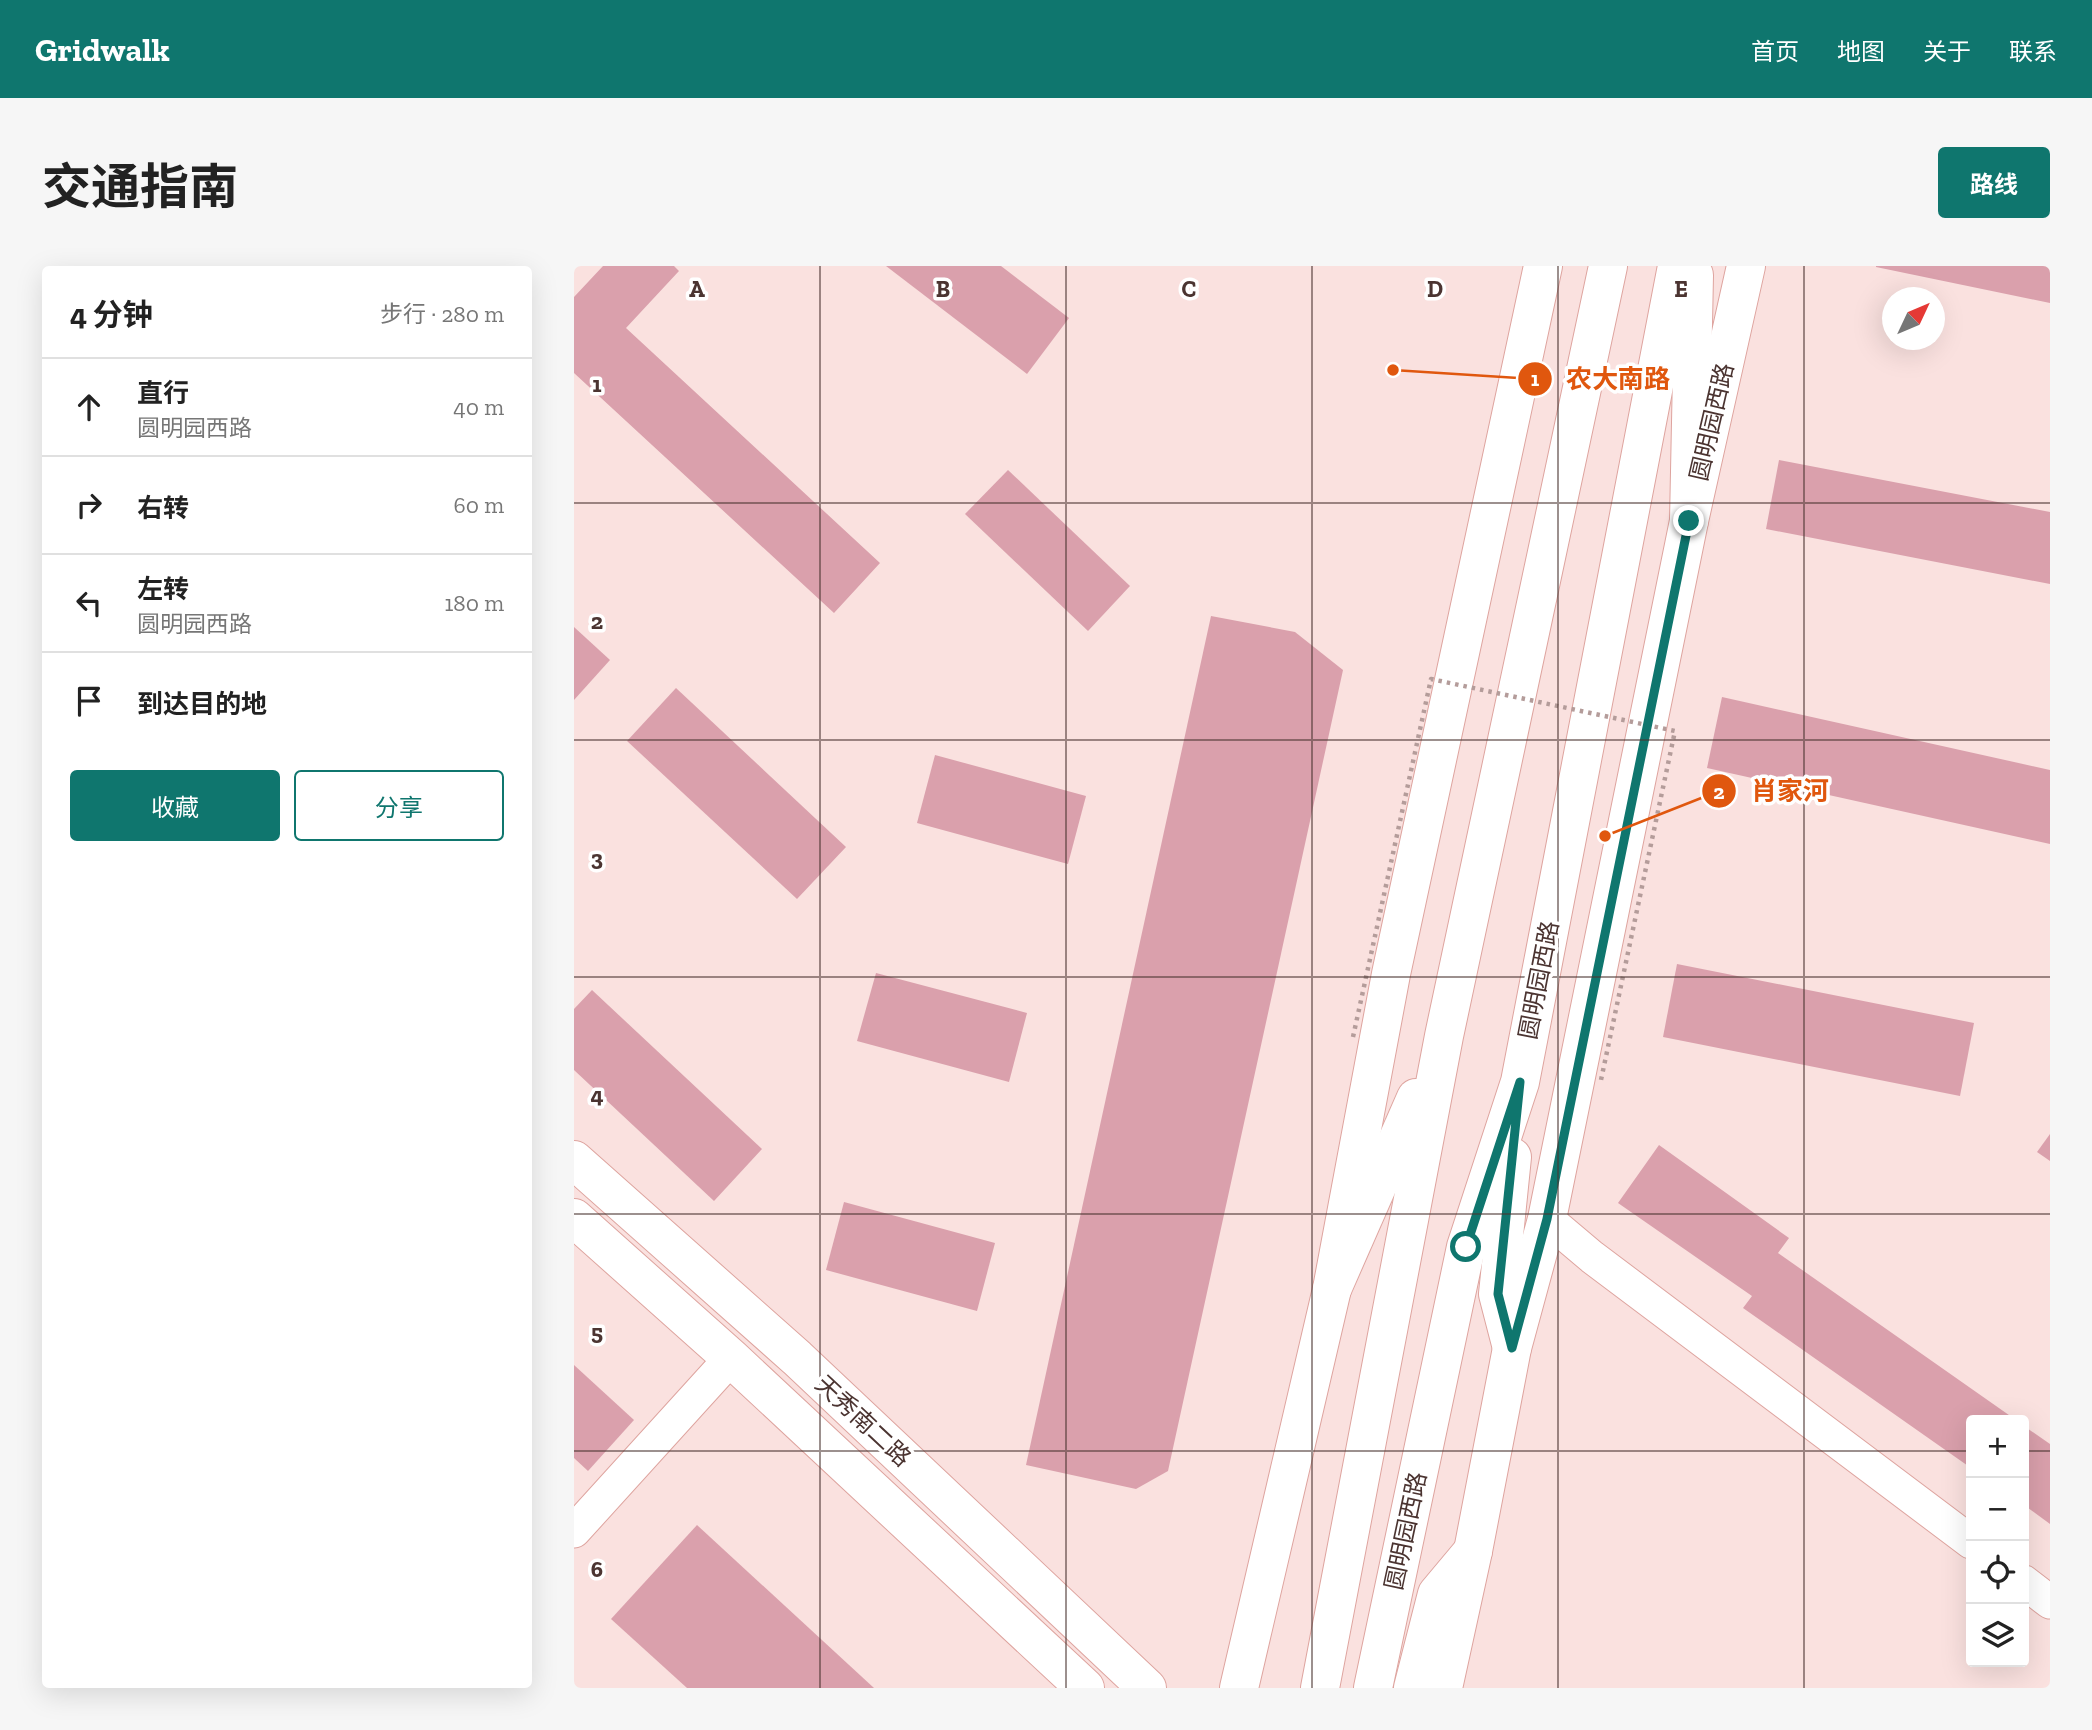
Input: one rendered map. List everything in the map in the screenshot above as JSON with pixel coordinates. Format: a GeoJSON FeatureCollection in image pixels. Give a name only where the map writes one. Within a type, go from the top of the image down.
{"type":"FeatureCollection","features":[{"type":"Feature","properties":{"kind":"street"},"geometry":{"type":"LineString","coordinates":[[1238,1688],[1332,1289],[1394,960],[1543,266]]}},
{"type":"Feature","properties":{"kind":"street"},"geometry":{"type":"LineString","coordinates":[[1320,1688],[1444,1035],[1608,266]]}},
{"type":"Feature","properties":{"kind":"street","name":"圆明园西路"},"geometry":{"type":"LineString","coordinates":[[1373,1688],[1466,1247],[1520,1082],[1677,266]]}},
{"type":"Feature","properties":{"kind":"street"},"geometry":{"type":"LineString","coordinates":[[1689,521],[1694,266]]}},
{"type":"Feature","properties":{"kind":"street","name":"圆明园西路"},"geometry":{"type":"LineString","coordinates":[[1443,1688],[1474,1551],[1512,1348],[1547,1219],[1689,521],[1746,266]]}},
{"type":"Feature","properties":{"kind":"street"},"geometry":{"type":"LineString","coordinates":[[1332,1289],[1444,1035]]}},
{"type":"Feature","properties":{"kind":"street"},"geometry":{"type":"LineString","coordinates":[[1512,1348],[1498,1294],[1520,1082]]}},
{"type":"Feature","properties":{"kind":"street","name":"天秀南二路"},"geometry":{"type":"LineString","coordinates":[[574,1160],[797,1358],[1147,1688]]}},
{"type":"Feature","properties":{"kind":"street","name":"天秀南二路"},"geometry":{"type":"LineString","coordinates":[[574,1218],[731,1358],[1085,1688]]}},
{"type":"Feature","properties":{"kind":"street"},"geometry":{"type":"LineString","coordinates":[[1547,1219],[1592,1257],[1970,1541]]}},
{"type":"Feature","properties":{"kind":"street"},"geometry":{"type":"LineString","coordinates":[[574,1531],[731,1358]]}},
{"type":"Feature","properties":{"kind":"street"},"geometry":{"type":"LineString","coordinates":[[1413,1688],[1437,1594],[1474,1551]]}},
{"type":"Feature","properties":{"kind":"street"},"geometry":{"type":"LineString","coordinates":[[2029,1586],[2050,1602]]}},
{"type":"Feature","properties":{"kind":"path"},"geometry":{"type":"LineString","coordinates":[[1353,1037],[1431,679],[1675,732],[1601,1080]]}},
{"type":"Feature","properties":{"kind":"building"},"geometry":{"type":"Polygon","coordinates":[[[603,266],[674,266],[679,271],[626,328],[880,563],[834,613],[574,373],[574,297],[603,266]]]}},
{"type":"Feature","properties":{"kind":"building"},"geometry":{"type":"Polygon","coordinates":[[[886,266],[1001,266],[1069,318],[1027,374],[886,266]]]}},
{"type":"Feature","properties":{"kind":"building"},"geometry":{"type":"Polygon","coordinates":[[[2050,266],[2050,303],[1876,267],[2050,266]]]}},
{"type":"Feature","properties":{"kind":"building"},"geometry":{"type":"Polygon","coordinates":[[[1779,460],[2050,512],[2050,584],[1766,529],[1779,460]]]}},
{"type":"Feature","properties":{"kind":"building"},"geometry":{"type":"Polygon","coordinates":[[[1008,470],[1130,586],[1088,631],[965,514],[1008,470]]]}},
{"type":"Feature","properties":{"kind":"building"},"geometry":{"type":"Polygon","coordinates":[[[1211,616],[1295,632],[1343,670],[1168,1471],[1136,1489],[1026,1465],[1211,616]]]}},
{"type":"Feature","properties":{"kind":"building"},"geometry":{"type":"Polygon","coordinates":[[[574,627],[610,660],[574,700],[574,627]]]}},
{"type":"Feature","properties":{"kind":"building"},"geometry":{"type":"Polygon","coordinates":[[[676,688],[846,847],[797,899],[627,741],[676,688]]]}},
{"type":"Feature","properties":{"kind":"building"},"geometry":{"type":"Polygon","coordinates":[[[1722,697],[2050,770],[2050,844],[1707,768],[1722,697]]]}},
{"type":"Feature","properties":{"kind":"building"},"geometry":{"type":"Polygon","coordinates":[[[935,755],[1086,796],[1068,864],[917,823],[935,755]]]}},
{"type":"Feature","properties":{"kind":"building"},"geometry":{"type":"Polygon","coordinates":[[[1677,964],[1974,1023],[1960,1096],[1663,1037],[1677,964]]]}},
{"type":"Feature","properties":{"kind":"building"},"geometry":{"type":"Polygon","coordinates":[[[876,973],[1027,1013],[1009,1082],[857,1041],[876,973]]]}},
{"type":"Feature","properties":{"kind":"building"},"geometry":{"type":"Polygon","coordinates":[[[592,990],[762,1149],[714,1201],[574,1070],[574,1009],[592,990]]]}},
{"type":"Feature","properties":{"kind":"building"},"geometry":{"type":"Polygon","coordinates":[[[2050,1134],[2050,1161],[2037,1152],[2050,1134]]]}},
{"type":"Feature","properties":{"kind":"building"},"geometry":{"type":"Polygon","coordinates":[[[1659,1145],[1789,1238],[1778,1253],[2009,1415],[1966,1415],[1966,1464],[1743,1308],[1752,1296],[1618,1203],[1659,1145]]]}},
{"type":"Feature","properties":{"kind":"building"},"geometry":{"type":"Polygon","coordinates":[[[844,1202],[995,1243],[977,1311],[826,1270],[844,1202]]]}},
{"type":"Feature","properties":{"kind":"building"},"geometry":{"type":"Polygon","coordinates":[[[574,1365],[634,1420],[588,1471],[574,1458],[574,1365]]]}},
{"type":"Feature","properties":{"kind":"building"},"geometry":{"type":"Polygon","coordinates":[[[2029,1429],[2050,1444],[2050,1524],[2029,1509],[2029,1429]]]}},
{"type":"Feature","properties":{"kind":"building"},"geometry":{"type":"Polygon","coordinates":[[[697,1525],[874,1688],[687,1688],[611,1619],[697,1525]]]}},
{"type":"Feature","properties":{"kind":"place","name":"农大南路"},"geometry":{"type":"Point","coordinates":[1393,370]}},
{"type":"Feature","properties":{"kind":"place","name":"肖家河"},"geometry":{"type":"Point","coordinates":[1605,836]}},
{"type":"Feature","properties":{"kind":"route"},"geometry":{"type":"LineString","coordinates":[[1466,1247],[1520,1082],[1498,1294],[1512,1348],[1547,1219],[1689,521]]}}]}
